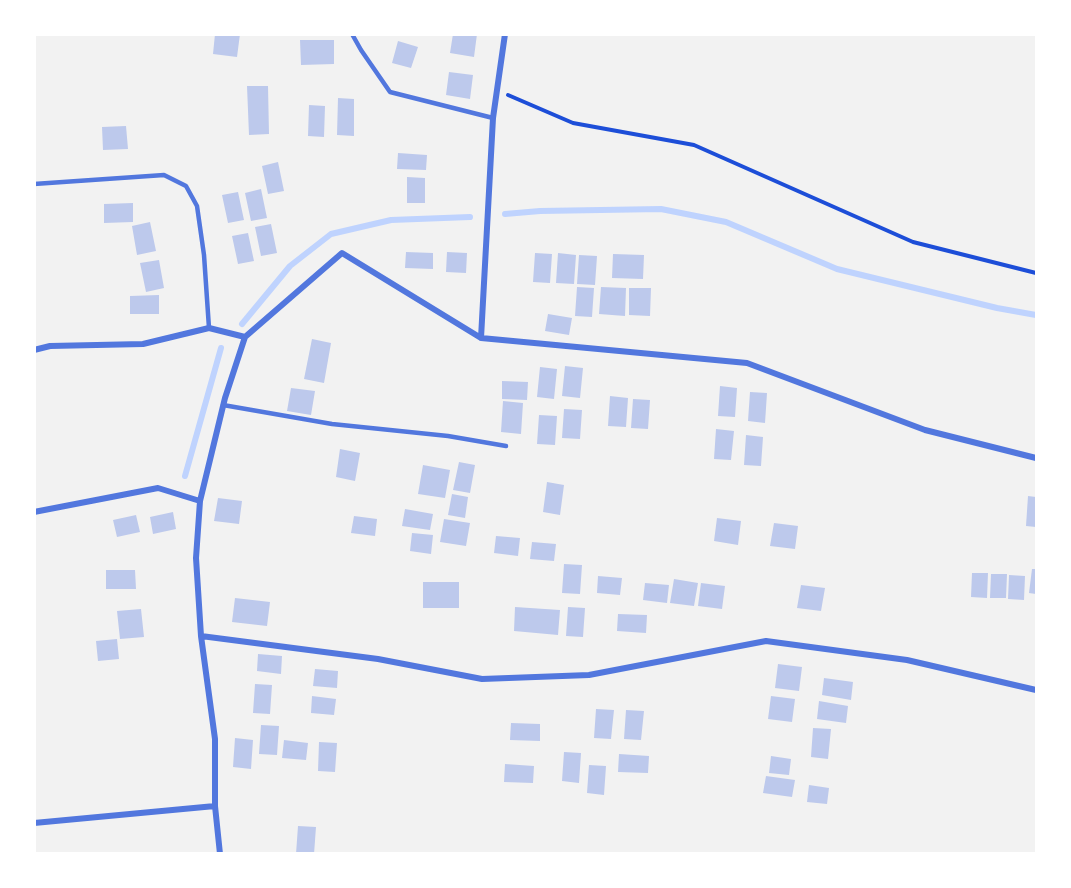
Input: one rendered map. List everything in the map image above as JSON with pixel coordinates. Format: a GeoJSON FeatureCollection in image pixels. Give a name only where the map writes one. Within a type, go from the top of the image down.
{"type":"FeatureCollection","features":[{"type":"Feature","properties":{"kind":"street"},"geometry":{"type":"LineString","coordinates":[[481,338],[493,118],[505,34]]}},
{"type":"Feature","properties":{"kind":"street"},"geometry":{"type":"LineString","coordinates":[[220,854],[215,806],[215,739],[201,636],[196,558],[200,501],[223,405],[245,337],[342,253],[481,338],[747,363],[925,430],[1036,459]]}},
{"type":"Feature","properties":{"kind":"street"},"geometry":{"type":"LineString","coordinates":[[34,350],[50,346],[143,344],[209,328],[245,337]]}},
{"type":"Feature","properties":{"kind":"street"},"geometry":{"type":"LineString","coordinates":[[34,512],[158,488],[200,501]]}},
{"type":"Feature","properties":{"kind":"street"},"geometry":{"type":"LineString","coordinates":[[201,636],[378,659],[482,679],[589,675],[766,641],[907,660],[1036,690]]}},
{"type":"Feature","properties":{"kind":"street"},"geometry":{"type":"LineString","coordinates":[[34,823],[215,806]]}},
{"type":"Feature","properties":{"kind":"lane"},"geometry":{"type":"LineString","coordinates":[[352,34],[390,92],[493,118]]}},
{"type":"Feature","properties":{"kind":"lane"},"geometry":{"type":"LineString","coordinates":[[34,184],[164,175],[186,186],[197,206],[204,255],[209,328]]}},
{"type":"Feature","properties":{"kind":"lane"},"geometry":{"type":"LineString","coordinates":[[223,405],[332,424],[448,436],[506,446]]}},
{"type":"Feature","properties":{"kind":"path"},"geometry":{"type":"LineString","coordinates":[[497,90],[573,123],[694,145],[913,242],[1036,273]]}},
{"type":"Feature","properties":{"kind":"building"},"geometry":{"type":"Polygon","coordinates":[[[215,34],[240,34],[237,57],[213,54],[215,34]]]}},
{"type":"Feature","properties":{"kind":"building"},"geometry":{"type":"Polygon","coordinates":[[[453,34],[477,34],[474,57],[450,53],[453,34]]]}},
{"type":"Feature","properties":{"kind":"building"},"geometry":{"type":"Polygon","coordinates":[[[300,40],[334,40],[334,64],[301,65],[300,40]]]}},
{"type":"Feature","properties":{"kind":"building"},"geometry":{"type":"Polygon","coordinates":[[[398,41],[418,47],[411,68],[392,63],[398,41]]]}},
{"type":"Feature","properties":{"kind":"building"},"geometry":{"type":"Polygon","coordinates":[[[449,72],[473,75],[470,99],[446,95],[449,72]]]}},
{"type":"Feature","properties":{"kind":"building"},"geometry":{"type":"Polygon","coordinates":[[[247,86],[268,86],[269,134],[249,135],[247,86]]]}},
{"type":"Feature","properties":{"kind":"building"},"geometry":{"type":"Polygon","coordinates":[[[338,98],[354,99],[354,136],[337,135],[338,98]]]}},
{"type":"Feature","properties":{"kind":"building"},"geometry":{"type":"Polygon","coordinates":[[[309,105],[325,106],[324,137],[308,136],[309,105]]]}},
{"type":"Feature","properties":{"kind":"building"},"geometry":{"type":"Polygon","coordinates":[[[126,126],[128,149],[103,150],[102,127],[126,126]]]}},
{"type":"Feature","properties":{"kind":"building"},"geometry":{"type":"Polygon","coordinates":[[[398,153],[427,155],[426,170],[397,169],[398,153]]]}},
{"type":"Feature","properties":{"kind":"building"},"geometry":{"type":"Polygon","coordinates":[[[278,162],[284,191],[268,194],[262,166],[278,162]]]}},
{"type":"Feature","properties":{"kind":"building"},"geometry":{"type":"Polygon","coordinates":[[[407,177],[425,178],[425,203],[407,203],[407,177]]]}},
{"type":"Feature","properties":{"kind":"building"},"geometry":{"type":"Polygon","coordinates":[[[261,189],[267,218],[251,221],[245,193],[261,189]]]}},
{"type":"Feature","properties":{"kind":"building"},"geometry":{"type":"Polygon","coordinates":[[[238,192],[244,220],[228,223],[222,195],[238,192]]]}},
{"type":"Feature","properties":{"kind":"building"},"geometry":{"type":"Polygon","coordinates":[[[133,203],[133,222],[104,223],[104,204],[133,203]]]}},
{"type":"Feature","properties":{"kind":"building"},"geometry":{"type":"Polygon","coordinates":[[[150,222],[156,251],[137,255],[132,226],[150,222]]]}},
{"type":"Feature","properties":{"kind":"building"},"geometry":{"type":"Polygon","coordinates":[[[271,224],[277,253],[261,256],[255,227],[271,224]]]}},
{"type":"Feature","properties":{"kind":"building"},"geometry":{"type":"Polygon","coordinates":[[[248,233],[254,261],[238,264],[232,236],[248,233]]]}},
{"type":"Feature","properties":{"kind":"building"},"geometry":{"type":"Polygon","coordinates":[[[406,252],[433,253],[433,269],[405,268],[406,252]]]}},
{"type":"Feature","properties":{"kind":"building"},"geometry":{"type":"Polygon","coordinates":[[[447,252],[467,253],[466,273],[446,272],[447,252]]]}},
{"type":"Feature","properties":{"kind":"building"},"geometry":{"type":"Polygon","coordinates":[[[535,253],[552,254],[550,283],[533,282],[535,253]]]}},
{"type":"Feature","properties":{"kind":"building"},"geometry":{"type":"Polygon","coordinates":[[[558,253],[576,255],[574,284],[556,283],[558,253]]]}},
{"type":"Feature","properties":{"kind":"building"},"geometry":{"type":"Polygon","coordinates":[[[613,254],[644,255],[643,279],[612,278],[613,254]]]}},
{"type":"Feature","properties":{"kind":"building"},"geometry":{"type":"Polygon","coordinates":[[[579,255],[597,256],[595,285],[577,284],[579,255]]]}},
{"type":"Feature","properties":{"kind":"building"},"geometry":{"type":"Polygon","coordinates":[[[159,260],[164,288],[146,292],[140,263],[159,260]]]}},
{"type":"Feature","properties":{"kind":"building"},"geometry":{"type":"Polygon","coordinates":[[[577,287],[594,288],[592,317],[575,316],[577,287]]]}},
{"type":"Feature","properties":{"kind":"building"},"geometry":{"type":"Polygon","coordinates":[[[601,287],[626,288],[625,316],[599,314],[601,287]]]}},
{"type":"Feature","properties":{"kind":"building"},"geometry":{"type":"Polygon","coordinates":[[[629,288],[651,288],[650,316],[629,315],[629,288]]]}},
{"type":"Feature","properties":{"kind":"building"},"geometry":{"type":"Polygon","coordinates":[[[159,295],[159,314],[130,314],[130,296],[159,295]]]}},
{"type":"Feature","properties":{"kind":"building"},"geometry":{"type":"Polygon","coordinates":[[[548,314],[572,318],[569,335],[545,331],[548,314]]]}},
{"type":"Feature","properties":{"kind":"building"},"geometry":{"type":"Polygon","coordinates":[[[312,339],[331,343],[324,383],[304,379],[312,339]]]}},
{"type":"Feature","properties":{"kind":"building"},"geometry":{"type":"Polygon","coordinates":[[[565,366],[583,368],[580,398],[562,396],[565,366]]]}},
{"type":"Feature","properties":{"kind":"building"},"geometry":{"type":"Polygon","coordinates":[[[540,367],[557,369],[554,399],[537,397],[540,367]]]}},
{"type":"Feature","properties":{"kind":"building"},"geometry":{"type":"Polygon","coordinates":[[[502,381],[528,382],[527,400],[502,399],[502,381]]]}},
{"type":"Feature","properties":{"kind":"building"},"geometry":{"type":"Polygon","coordinates":[[[720,386],[737,388],[735,417],[718,416],[720,386]]]}},
{"type":"Feature","properties":{"kind":"building"},"geometry":{"type":"Polygon","coordinates":[[[291,388],[315,391],[311,415],[287,411],[291,388]]]}},
{"type":"Feature","properties":{"kind":"building"},"geometry":{"type":"Polygon","coordinates":[[[750,392],[767,393],[765,423],[748,421],[750,392]]]}},
{"type":"Feature","properties":{"kind":"building"},"geometry":{"type":"Polygon","coordinates":[[[610,396],[628,398],[626,427],[608,426],[610,396]]]}},
{"type":"Feature","properties":{"kind":"building"},"geometry":{"type":"Polygon","coordinates":[[[633,399],[650,400],[648,429],[631,428],[633,399]]]}},
{"type":"Feature","properties":{"kind":"building"},"geometry":{"type":"Polygon","coordinates":[[[503,401],[523,403],[521,434],[501,432],[503,401]]]}},
{"type":"Feature","properties":{"kind":"building"},"geometry":{"type":"Polygon","coordinates":[[[564,409],[582,410],[580,439],[562,438],[564,409]]]}},
{"type":"Feature","properties":{"kind":"building"},"geometry":{"type":"Polygon","coordinates":[[[539,415],[557,416],[555,445],[537,444],[539,415]]]}},
{"type":"Feature","properties":{"kind":"building"},"geometry":{"type":"Polygon","coordinates":[[[716,429],[734,431],[731,460],[714,459],[716,429]]]}},
{"type":"Feature","properties":{"kind":"building"},"geometry":{"type":"Polygon","coordinates":[[[746,435],[763,437],[761,466],[744,465],[746,435]]]}},
{"type":"Feature","properties":{"kind":"building"},"geometry":{"type":"Polygon","coordinates":[[[340,449],[360,453],[355,481],[336,477],[340,449]]]}},
{"type":"Feature","properties":{"kind":"building"},"geometry":{"type":"Polygon","coordinates":[[[459,462],[475,465],[470,493],[453,490],[459,462]]]}},
{"type":"Feature","properties":{"kind":"building"},"geometry":{"type":"Polygon","coordinates":[[[423,465],[450,470],[445,498],[418,494],[423,465]]]}},
{"type":"Feature","properties":{"kind":"building"},"geometry":{"type":"Polygon","coordinates":[[[547,482],[564,485],[560,515],[543,512],[547,482]]]}},
{"type":"Feature","properties":{"kind":"building"},"geometry":{"type":"Polygon","coordinates":[[[452,494],[468,497],[465,518],[448,515],[452,494]]]}},
{"type":"Feature","properties":{"kind":"building"},"geometry":{"type":"Polygon","coordinates":[[[1028,496],[1036,497],[1036,527],[1026,526],[1028,496]]]}},
{"type":"Feature","properties":{"kind":"building"},"geometry":{"type":"Polygon","coordinates":[[[218,498],[242,501],[239,524],[214,521],[218,498]]]}},
{"type":"Feature","properties":{"kind":"building"},"geometry":{"type":"Polygon","coordinates":[[[405,509],[433,514],[430,530],[402,526],[405,509]]]}},
{"type":"Feature","properties":{"kind":"building"},"geometry":{"type":"Polygon","coordinates":[[[173,512],[176,529],[153,534],[150,517],[173,512]]]}},
{"type":"Feature","properties":{"kind":"building"},"geometry":{"type":"Polygon","coordinates":[[[136,515],[140,532],[117,537],[113,520],[136,515]]]}},
{"type":"Feature","properties":{"kind":"building"},"geometry":{"type":"Polygon","coordinates":[[[354,516],[377,519],[375,536],[351,533],[354,516]]]}},
{"type":"Feature","properties":{"kind":"building"},"geometry":{"type":"Polygon","coordinates":[[[717,518],[741,521],[738,545],[714,541],[717,518]]]}},
{"type":"Feature","properties":{"kind":"building"},"geometry":{"type":"Polygon","coordinates":[[[444,519],[470,523],[466,546],[440,542],[444,519]]]}},
{"type":"Feature","properties":{"kind":"building"},"geometry":{"type":"Polygon","coordinates":[[[774,523],[798,526],[795,549],[770,546],[774,523]]]}},
{"type":"Feature","properties":{"kind":"building"},"geometry":{"type":"Polygon","coordinates":[[[412,533],[433,535],[431,554],[410,551],[412,533]]]}},
{"type":"Feature","properties":{"kind":"building"},"geometry":{"type":"Polygon","coordinates":[[[496,536],[520,538],[518,556],[494,553],[496,536]]]}},
{"type":"Feature","properties":{"kind":"building"},"geometry":{"type":"Polygon","coordinates":[[[532,542],[556,544],[554,561],[530,559],[532,542]]]}},
{"type":"Feature","properties":{"kind":"building"},"geometry":{"type":"Polygon","coordinates":[[[564,564],[582,565],[580,594],[562,593],[564,564]]]}},
{"type":"Feature","properties":{"kind":"building"},"geometry":{"type":"Polygon","coordinates":[[[1032,569],[1036,569],[1036,594],[1029,593],[1032,569]]]}},
{"type":"Feature","properties":{"kind":"building"},"geometry":{"type":"Polygon","coordinates":[[[106,570],[135,570],[136,589],[106,589],[106,570]]]}},
{"type":"Feature","properties":{"kind":"building"},"geometry":{"type":"Polygon","coordinates":[[[972,573],[988,573],[987,598],[971,597],[972,573]]]}},
{"type":"Feature","properties":{"kind":"building"},"geometry":{"type":"Polygon","coordinates":[[[991,574],[1007,574],[1006,598],[990,598],[991,574]]]}},
{"type":"Feature","properties":{"kind":"building"},"geometry":{"type":"Polygon","coordinates":[[[1009,575],[1025,576],[1024,600],[1008,599],[1009,575]]]}},
{"type":"Feature","properties":{"kind":"building"},"geometry":{"type":"Polygon","coordinates":[[[598,576],[622,578],[620,595],[597,593],[598,576]]]}},
{"type":"Feature","properties":{"kind":"building"},"geometry":{"type":"Polygon","coordinates":[[[674,579],[698,583],[694,606],[670,603],[674,579]]]}},
{"type":"Feature","properties":{"kind":"building"},"geometry":{"type":"Polygon","coordinates":[[[423,582],[459,582],[459,608],[423,608],[423,582]]]}},
{"type":"Feature","properties":{"kind":"building"},"geometry":{"type":"Polygon","coordinates":[[[645,583],[669,585],[667,603],[643,600],[645,583]]]}},
{"type":"Feature","properties":{"kind":"building"},"geometry":{"type":"Polygon","coordinates":[[[701,583],[725,586],[722,609],[698,606],[701,583]]]}},
{"type":"Feature","properties":{"kind":"building"},"geometry":{"type":"Polygon","coordinates":[[[801,585],[825,588],[821,611],[797,608],[801,585]]]}},
{"type":"Feature","properties":{"kind":"building"},"geometry":{"type":"Polygon","coordinates":[[[235,598],[270,602],[267,626],[232,622],[235,598]]]}},
{"type":"Feature","properties":{"kind":"building"},"geometry":{"type":"Polygon","coordinates":[[[515,607],[560,610],[558,635],[514,631],[515,607]]]}},
{"type":"Feature","properties":{"kind":"building"},"geometry":{"type":"Polygon","coordinates":[[[568,607],[585,608],[583,637],[566,636],[568,607]]]}},
{"type":"Feature","properties":{"kind":"building"},"geometry":{"type":"Polygon","coordinates":[[[141,609],[144,637],[120,639],[117,611],[141,609]]]}},
{"type":"Feature","properties":{"kind":"building"},"geometry":{"type":"Polygon","coordinates":[[[618,614],[647,615],[646,633],[617,631],[618,614]]]}},
{"type":"Feature","properties":{"kind":"building"},"geometry":{"type":"Polygon","coordinates":[[[117,639],[119,659],[98,661],[96,641],[117,639]]]}},
{"type":"Feature","properties":{"kind":"building"},"geometry":{"type":"Polygon","coordinates":[[[258,654],[282,656],[281,674],[257,671],[258,654]]]}},
{"type":"Feature","properties":{"kind":"building"},"geometry":{"type":"Polygon","coordinates":[[[778,664],[802,667],[799,691],[775,688],[778,664]]]}},
{"type":"Feature","properties":{"kind":"building"},"geometry":{"type":"Polygon","coordinates":[[[315,669],[338,671],[337,688],[313,686],[315,669]]]}},
{"type":"Feature","properties":{"kind":"building"},"geometry":{"type":"Polygon","coordinates":[[[824,678],[853,682],[851,700],[822,695],[824,678]]]}},
{"type":"Feature","properties":{"kind":"building"},"geometry":{"type":"Polygon","coordinates":[[[255,684],[272,685],[270,714],[253,713],[255,684]]]}},
{"type":"Feature","properties":{"kind":"building"},"geometry":{"type":"Polygon","coordinates":[[[312,696],[336,699],[334,715],[311,713],[312,696]]]}},
{"type":"Feature","properties":{"kind":"building"},"geometry":{"type":"Polygon","coordinates":[[[771,696],[795,699],[792,722],[768,719],[771,696]]]}},
{"type":"Feature","properties":{"kind":"building"},"geometry":{"type":"Polygon","coordinates":[[[819,701],[848,706],[846,723],[817,719],[819,701]]]}},
{"type":"Feature","properties":{"kind":"building"},"geometry":{"type":"Polygon","coordinates":[[[596,709],[614,710],[611,739],[594,738],[596,709]]]}},
{"type":"Feature","properties":{"kind":"building"},"geometry":{"type":"Polygon","coordinates":[[[626,710],[644,711],[641,740],[624,739],[626,710]]]}},
{"type":"Feature","properties":{"kind":"building"},"geometry":{"type":"Polygon","coordinates":[[[511,723],[540,724],[540,741],[510,740],[511,723]]]}},
{"type":"Feature","properties":{"kind":"building"},"geometry":{"type":"Polygon","coordinates":[[[261,725],[279,726],[277,755],[259,754],[261,725]]]}},
{"type":"Feature","properties":{"kind":"building"},"geometry":{"type":"Polygon","coordinates":[[[813,728],[831,729],[828,759],[811,757],[813,728]]]}},
{"type":"Feature","properties":{"kind":"building"},"geometry":{"type":"Polygon","coordinates":[[[235,738],[253,740],[251,769],[233,767],[235,738]]]}},
{"type":"Feature","properties":{"kind":"building"},"geometry":{"type":"Polygon","coordinates":[[[284,740],[308,743],[306,760],[282,758],[284,740]]]}},
{"type":"Feature","properties":{"kind":"building"},"geometry":{"type":"Polygon","coordinates":[[[319,742],[337,743],[335,772],[318,771],[319,742]]]}},
{"type":"Feature","properties":{"kind":"building"},"geometry":{"type":"Polygon","coordinates":[[[564,752],[581,753],[579,783],[562,781],[564,752]]]}},
{"type":"Feature","properties":{"kind":"building"},"geometry":{"type":"Polygon","coordinates":[[[619,754],[649,756],[648,773],[618,772],[619,754]]]}},
{"type":"Feature","properties":{"kind":"building"},"geometry":{"type":"Polygon","coordinates":[[[771,756],[791,759],[789,775],[769,773],[771,756]]]}},
{"type":"Feature","properties":{"kind":"building"},"geometry":{"type":"Polygon","coordinates":[[[505,764],[534,766],[533,783],[504,782],[505,764]]]}},
{"type":"Feature","properties":{"kind":"building"},"geometry":{"type":"Polygon","coordinates":[[[589,765],[606,766],[604,795],[587,793],[589,765]]]}},
{"type":"Feature","properties":{"kind":"building"},"geometry":{"type":"Polygon","coordinates":[[[766,776],[795,780],[792,797],[763,793],[766,776]]]}},
{"type":"Feature","properties":{"kind":"building"},"geometry":{"type":"Polygon","coordinates":[[[809,785],[829,788],[827,804],[807,802],[809,785]]]}},
{"type":"Feature","properties":{"kind":"building"},"geometry":{"type":"Polygon","coordinates":[[[298,826],[316,827],[314,854],[296,854],[298,826]]]}},
{"type":"Feature","properties":{"kind":"waterway"},"geometry":{"type":"LineString","coordinates":[[505,214],[540,211],[661,209],[726,222],[837,269],[997,308],[1036,315]]}},
{"type":"Feature","properties":{"kind":"waterway"},"geometry":{"type":"LineString","coordinates":[[242,324],[290,266],[331,234],[391,220],[470,217]]}},
{"type":"Feature","properties":{"kind":"waterway"},"geometry":{"type":"LineString","coordinates":[[185,476],[221,348]]}}]}
